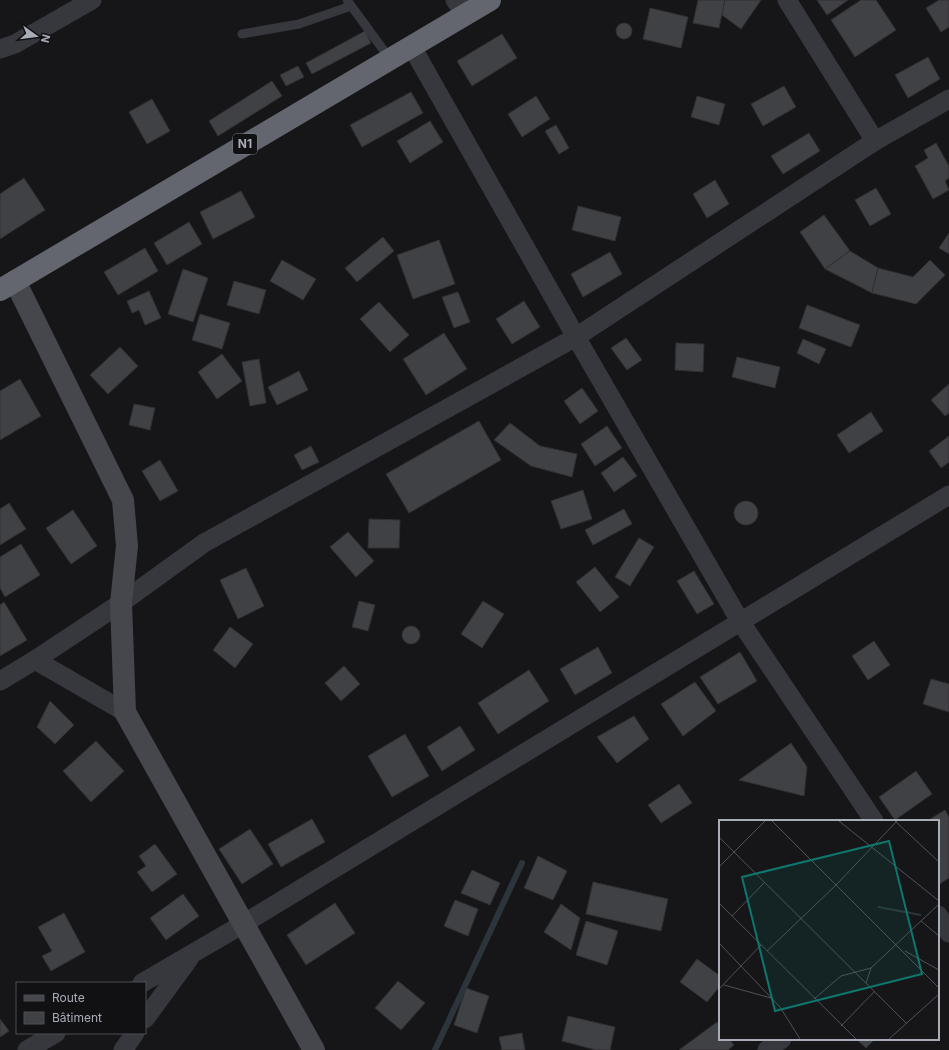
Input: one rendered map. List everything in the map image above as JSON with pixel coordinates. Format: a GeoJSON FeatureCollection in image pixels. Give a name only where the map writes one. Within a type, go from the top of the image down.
{"type":"FeatureCollection","features":[{"type":"Feature","properties":{"kind":"highway","name":"N1"},"geometry":{"type":"LineString","coordinates":[[8,285],[412,47],[460,7],[490,0]]}},
{"type":"Feature","properties":{"kind":"street"},"geometry":{"type":"LineString","coordinates":[[787,0],[875,141]]}},
{"type":"Feature","properties":{"kind":"street"},"geometry":{"type":"LineString","coordinates":[[0,49],[14,44],[89,1]]}},
{"type":"Feature","properties":{"kind":"street"},"geometry":{"type":"LineString","coordinates":[[412,47],[576,337],[740,621],[873,820]]}},
{"type":"Feature","properties":{"kind":"street"},"geometry":{"type":"LineString","coordinates":[[0,681],[35,660],[120,603],[204,543],[576,337],[875,141],[949,99]]}},
{"type":"Feature","properties":{"kind":"street"},"geometry":{"type":"LineString","coordinates":[[8,285],[123,500],[127,546],[120,603],[125,712],[314,1050]]}},
{"type":"Feature","properties":{"kind":"street"},"geometry":{"type":"LineString","coordinates":[[144,982],[244,924],[949,495]]}},
{"type":"Feature","properties":{"kind":"street"},"geometry":{"type":"LineString","coordinates":[[35,660],[125,712]]}},
{"type":"Feature","properties":{"kind":"street"},"geometry":{"type":"LineString","coordinates":[[146,1018],[193,953]]}},
{"type":"Feature","properties":{"kind":"street"},"geometry":{"type":"LineString","coordinates":[[27,1050],[54,1034]]}},
{"type":"Feature","properties":{"kind":"street"},"geometry":{"type":"LineString","coordinates":[[122,1050],[134,1034]]}},
{"type":"Feature","properties":{"kind":"street"},"geometry":{"type":"LineString","coordinates":[[767,1050],[781,1040]]}},
{"type":"Feature","properties":{"kind":"lane"},"geometry":{"type":"LineString","coordinates":[[242,34],[299,24],[349,3],[390,59]]}},
{"type":"Feature","properties":{"kind":"building"},"geometry":{"type":"Polygon","coordinates":[[[698,0],[725,0],[719,28],[693,23],[698,0]]]}},
{"type":"Feature","properties":{"kind":"building"},"geometry":{"type":"Polygon","coordinates":[[[725,0],[761,0],[741,29],[722,15],[725,0]]]}},
{"type":"Feature","properties":{"kind":"building"},"geometry":{"type":"Polygon","coordinates":[[[817,0],[848,0],[827,15],[817,0]]]}},
{"type":"Feature","properties":{"kind":"building"},"geometry":{"type":"Polygon","coordinates":[[[861,0],[876,0],[896,30],[855,57],[831,20],[861,0]]]}},
{"type":"Feature","properties":{"kind":"building"},"geometry":{"type":"Polygon","coordinates":[[[939,0],[949,0],[949,27],[941,32],[926,8],[939,0]]]}},
{"type":"Feature","properties":{"kind":"building"},"geometry":{"type":"Polygon","coordinates":[[[650,8],[688,17],[681,48],[643,39],[650,8]]]}},
{"type":"Feature","properties":{"kind":"building"},"geometry":{"type":"Polygon","coordinates":[[[621,23],[627,23],[632,28],[630,37],[627,39],[621,39],[616,34],[616,28],[621,23]]]}},
{"type":"Feature","properties":{"kind":"building"},"geometry":{"type":"Polygon","coordinates":[[[365,31],[371,43],[312,74],[306,63],[365,31]]]}},
{"type":"Feature","properties":{"kind":"building"},"geometry":{"type":"Polygon","coordinates":[[[502,34],[517,58],[472,86],[457,61],[502,34]]]}},
{"type":"Feature","properties":{"kind":"building"},"geometry":{"type":"Polygon","coordinates":[[[928,57],[940,79],[908,98],[895,75],[928,57]]]}},
{"type":"Feature","properties":{"kind":"building"},"geometry":{"type":"Polygon","coordinates":[[[298,66],[304,77],[286,86],[280,75],[298,66]]]}},
{"type":"Feature","properties":{"kind":"building"},"geometry":{"type":"Polygon","coordinates":[[[272,81],[282,96],[218,136],[209,121],[272,81]]]}},
{"type":"Feature","properties":{"kind":"building"},"geometry":{"type":"Polygon","coordinates":[[[784,86],[796,107],[763,126],[751,104],[784,86]]]}},
{"type":"Feature","properties":{"kind":"building"},"geometry":{"type":"Polygon","coordinates":[[[411,92],[423,113],[362,147],[350,125],[411,92]]]}},
{"type":"Feature","properties":{"kind":"building"},"geometry":{"type":"Polygon","coordinates":[[[536,96],[550,119],[522,137],[508,114],[536,96]]]}},
{"type":"Feature","properties":{"kind":"building"},"geometry":{"type":"Polygon","coordinates":[[[697,96],[725,104],[719,125],[691,117],[697,96]]]}},
{"type":"Feature","properties":{"kind":"building"},"geometry":{"type":"Polygon","coordinates":[[[152,99],[170,131],[147,144],[129,112],[152,99]]]}},
{"type":"Feature","properties":{"kind":"building"},"geometry":{"type":"Polygon","coordinates":[[[430,121],[443,142],[410,163],[397,141],[430,121]]]}},
{"type":"Feature","properties":{"kind":"building"},"geometry":{"type":"Polygon","coordinates":[[[556,125],[569,148],[559,154],[545,131],[556,125]]]}},
{"type":"Feature","properties":{"kind":"building"},"geometry":{"type":"Polygon","coordinates":[[[809,133],[820,151],[783,174],[771,156],[809,133]]]}},
{"type":"Feature","properties":{"kind":"building"},"geometry":{"type":"Polygon","coordinates":[[[936,143],[949,166],[949,178],[945,181],[949,190],[933,199],[915,166],[928,158],[924,150],[936,143]]]}},
{"type":"Feature","properties":{"kind":"building"},"geometry":{"type":"Polygon","coordinates":[[[24,178],[45,210],[0,239],[0,194],[24,178]]]}},
{"type":"Feature","properties":{"kind":"building"},"geometry":{"type":"Polygon","coordinates":[[[715,180],[729,204],[707,218],[693,194],[715,180]]]}},
{"type":"Feature","properties":{"kind":"building"},"geometry":{"type":"Polygon","coordinates":[[[876,188],[891,214],[870,226],[855,200],[876,188]]]}},
{"type":"Feature","properties":{"kind":"building"},"geometry":{"type":"Polygon","coordinates":[[[241,191],[255,217],[213,239],[200,212],[241,191]]]}},
{"type":"Feature","properties":{"kind":"building"},"geometry":{"type":"Polygon","coordinates":[[[578,206],[621,217],[615,241],[572,230],[578,206]]]}},
{"type":"Feature","properties":{"kind":"building"},"geometry":{"type":"Polygon","coordinates":[[[824,215],[850,251],[825,269],[800,232],[824,215]]]}},
{"type":"Feature","properties":{"kind":"building"},"geometry":{"type":"Polygon","coordinates":[[[189,222],[202,244],[167,265],[154,243],[189,222]]]}},
{"type":"Feature","properties":{"kind":"building"},"geometry":{"type":"Polygon","coordinates":[[[949,233],[949,254],[939,248],[949,233]]]}},
{"type":"Feature","properties":{"kind":"building"},"geometry":{"type":"Polygon","coordinates":[[[383,237],[394,251],[357,282],[345,268],[383,237]]]}},
{"type":"Feature","properties":{"kind":"building"},"geometry":{"type":"Polygon","coordinates":[[[439,240],[455,284],[413,299],[397,255],[439,240]]]}},
{"type":"Feature","properties":{"kind":"building"},"geometry":{"type":"Polygon","coordinates":[[[145,248],[158,271],[118,295],[104,272],[145,248]]]}},
{"type":"Feature","properties":{"kind":"building"},"geometry":{"type":"Polygon","coordinates":[[[850,251],[878,268],[872,293],[825,269],[850,251]]]}},
{"type":"Feature","properties":{"kind":"building"},"geometry":{"type":"Polygon","coordinates":[[[610,252],[622,274],[583,297],[571,274],[610,252]]]}},
{"type":"Feature","properties":{"kind":"building"},"geometry":{"type":"Polygon","coordinates":[[[282,260],[316,279],[303,300],[270,281],[282,260]]]}},
{"type":"Feature","properties":{"kind":"building"},"geometry":{"type":"Polygon","coordinates":[[[930,260],[945,275],[916,304],[872,293],[878,268],[913,277],[930,260]]]}},
{"type":"Feature","properties":{"kind":"building"},"geometry":{"type":"Polygon","coordinates":[[[183,269],[208,278],[193,322],[168,314],[183,269]]]}},
{"type":"Feature","properties":{"kind":"building"},"geometry":{"type":"Polygon","coordinates":[[[234,281],[266,290],[259,314],[227,305],[234,281]]]}},
{"type":"Feature","properties":{"kind":"building"},"geometry":{"type":"Polygon","coordinates":[[[149,291],[161,318],[145,325],[139,310],[132,313],[127,301],[149,291]]]}},
{"type":"Feature","properties":{"kind":"building"},"geometry":{"type":"Polygon","coordinates":[[[458,292],[470,322],[454,328],[442,297],[458,292]]]}},
{"type":"Feature","properties":{"kind":"building"},"geometry":{"type":"Polygon","coordinates":[[[524,301],[540,327],[512,344],[496,319],[524,301]]]}},
{"type":"Feature","properties":{"kind":"building"},"geometry":{"type":"Polygon","coordinates":[[[379,302],[409,335],[390,352],[360,319],[379,302]]]}},
{"type":"Feature","properties":{"kind":"building"},"geometry":{"type":"Polygon","coordinates":[[[807,305],[860,325],[851,347],[799,328],[807,305]]]}},
{"type":"Feature","properties":{"kind":"building"},"geometry":{"type":"Polygon","coordinates":[[[200,314],[230,323],[222,349],[192,340],[200,314]]]}},
{"type":"Feature","properties":{"kind":"building"},"geometry":{"type":"Polygon","coordinates":[[[444,333],[467,369],[426,395],[403,359],[444,333]]]}},
{"type":"Feature","properties":{"kind":"building"},"geometry":{"type":"Polygon","coordinates":[[[626,338],[642,360],[627,370],[611,348],[626,338]]]}},
{"type":"Feature","properties":{"kind":"building"},"geometry":{"type":"Polygon","coordinates":[[[803,339],[826,349],[819,364],[797,353],[803,339]]]}},
{"type":"Feature","properties":{"kind":"building"},"geometry":{"type":"Polygon","coordinates":[[[676,343],[704,344],[703,372],[675,370],[676,343]]]}},
{"type":"Feature","properties":{"kind":"building"},"geometry":{"type":"Polygon","coordinates":[[[120,347],[138,366],[108,394],[90,375],[120,347]]]}},
{"type":"Feature","properties":{"kind":"building"},"geometry":{"type":"Polygon","coordinates":[[[222,354],[242,381],[217,399],[198,372],[222,354]]]}},
{"type":"Feature","properties":{"kind":"building"},"geometry":{"type":"Polygon","coordinates":[[[737,357],[780,367],[775,388],[732,377],[737,357]]]}},
{"type":"Feature","properties":{"kind":"building"},"geometry":{"type":"Polygon","coordinates":[[[259,359],[266,403],[250,406],[242,362],[259,359]]]}},
{"type":"Feature","properties":{"kind":"building"},"geometry":{"type":"Polygon","coordinates":[[[299,371],[308,390],[277,405],[268,387],[299,371]]]}},
{"type":"Feature","properties":{"kind":"building"},"geometry":{"type":"Polygon","coordinates":[[[20,379],[41,416],[0,440],[0,391],[20,379]]]}},
{"type":"Feature","properties":{"kind":"building"},"geometry":{"type":"Polygon","coordinates":[[[949,384],[949,413],[945,416],[931,400],[949,384]]]}},
{"type":"Feature","properties":{"kind":"building"},"geometry":{"type":"Polygon","coordinates":[[[582,388],[598,411],[580,424],[564,401],[582,388]]]}},
{"type":"Feature","properties":{"kind":"building"},"geometry":{"type":"Polygon","coordinates":[[[134,404],[155,408],[150,430],[129,425],[134,404]]]}},
{"type":"Feature","properties":{"kind":"building"},"geometry":{"type":"Polygon","coordinates":[[[871,412],[883,431],[849,453],[837,435],[871,412]]]}},
{"type":"Feature","properties":{"kind":"building"},"geometry":{"type":"Polygon","coordinates":[[[479,421],[501,460],[409,513],[386,474],[479,421]]]}},
{"type":"Feature","properties":{"kind":"building"},"geometry":{"type":"Polygon","coordinates":[[[510,423],[540,446],[577,454],[572,477],[531,466],[494,440],[510,423]]]}},
{"type":"Feature","properties":{"kind":"building"},"geometry":{"type":"Polygon","coordinates":[[[607,426],[622,448],[595,466],[581,444],[607,426]]]}},
{"type":"Feature","properties":{"kind":"building"},"geometry":{"type":"Polygon","coordinates":[[[949,436],[949,462],[941,468],[929,451],[949,436]]]}},
{"type":"Feature","properties":{"kind":"building"},"geometry":{"type":"Polygon","coordinates":[[[311,446],[319,462],[302,470],[294,455],[311,446]]]}},
{"type":"Feature","properties":{"kind":"building"},"geometry":{"type":"Polygon","coordinates":[[[623,457],[637,476],[614,492],[601,473],[623,457]]]}},
{"type":"Feature","properties":{"kind":"building"},"geometry":{"type":"Polygon","coordinates":[[[160,460],[178,491],[160,501],[142,471],[160,460]]]}},
{"type":"Feature","properties":{"kind":"building"},"geometry":{"type":"Polygon","coordinates":[[[583,490],[592,519],[561,529],[551,501],[583,490]]]}},
{"type":"Feature","properties":{"kind":"building"},"geometry":{"type":"Polygon","coordinates":[[[746,501],[755,504],[758,513],[755,522],[746,525],[737,522],[734,513],[737,504],[746,501]]]}},
{"type":"Feature","properties":{"kind":"building"},"geometry":{"type":"Polygon","coordinates":[[[9,503],[26,529],[0,545],[0,509],[9,503]]]}},
{"type":"Feature","properties":{"kind":"building"},"geometry":{"type":"Polygon","coordinates":[[[624,509],[632,524],[593,545],[585,530],[624,509]]]}},
{"type":"Feature","properties":{"kind":"building"},"geometry":{"type":"Polygon","coordinates":[[[73,510],[97,546],[71,564],[46,528],[73,510]]]}},
{"type":"Feature","properties":{"kind":"building"},"geometry":{"type":"Polygon","coordinates":[[[369,519],[400,520],[399,548],[368,548],[369,519]]]}},
{"type":"Feature","properties":{"kind":"building"},"geometry":{"type":"Polygon","coordinates":[[[348,532],[374,561],[356,577],[330,547],[348,532]]]}},
{"type":"Feature","properties":{"kind":"building"},"geometry":{"type":"Polygon","coordinates":[[[639,538],[654,547],[630,586],[615,577],[639,538]]]}},
{"type":"Feature","properties":{"kind":"building"},"geometry":{"type":"Polygon","coordinates":[[[21,544],[40,575],[5,597],[0,588],[0,557],[21,544]]]}},
{"type":"Feature","properties":{"kind":"building"},"geometry":{"type":"Polygon","coordinates":[[[595,567],[619,597],[600,612],[576,582],[595,567]]]}},
{"type":"Feature","properties":{"kind":"building"},"geometry":{"type":"Polygon","coordinates":[[[246,568],[264,606],[238,619],[220,580],[246,568]]]}},
{"type":"Feature","properties":{"kind":"building"},"geometry":{"type":"Polygon","coordinates":[[[694,571],[714,604],[697,614],[677,581],[694,571]]]}},
{"type":"Feature","properties":{"kind":"building"},"geometry":{"type":"Polygon","coordinates":[[[359,601],[375,605],[368,631],[352,627],[359,601]]]}},
{"type":"Feature","properties":{"kind":"building"},"geometry":{"type":"Polygon","coordinates":[[[483,601],[504,614],[482,648],[461,634],[483,601]]]}},
{"type":"Feature","properties":{"kind":"building"},"geometry":{"type":"Polygon","coordinates":[[[4,602],[27,640],[0,656],[0,605],[4,602]]]}},
{"type":"Feature","properties":{"kind":"building"},"geometry":{"type":"Polygon","coordinates":[[[407,626],[415,626],[420,631],[418,642],[415,644],[407,644],[402,639],[402,631],[407,626]]]}},
{"type":"Feature","properties":{"kind":"building"},"geometry":{"type":"Polygon","coordinates":[[[230,627],[253,644],[235,668],[213,650],[230,627]]]}},
{"type":"Feature","properties":{"kind":"building"},"geometry":{"type":"Polygon","coordinates":[[[874,641],[890,665],[868,680],[852,656],[874,641]]]}},
{"type":"Feature","properties":{"kind":"building"},"geometry":{"type":"Polygon","coordinates":[[[598,647],[612,673],[575,695],[560,669],[598,647]]]}},
{"type":"Feature","properties":{"kind":"building"},"geometry":{"type":"Polygon","coordinates":[[[740,652],[757,681],[718,704],[700,677],[740,652]]]}},
{"type":"Feature","properties":{"kind":"building"},"geometry":{"type":"Polygon","coordinates":[[[344,666],[360,684],[341,701],[325,683],[344,666]]]}},
{"type":"Feature","properties":{"kind":"building"},"geometry":{"type":"Polygon","coordinates":[[[529,670],[549,701],[498,734],[478,703],[529,670]]]}},
{"type":"Feature","properties":{"kind":"building"},"geometry":{"type":"Polygon","coordinates":[[[931,679],[949,684],[949,712],[923,704],[931,679]]]}},
{"type":"Feature","properties":{"kind":"building"},"geometry":{"type":"Polygon","coordinates":[[[695,682],[716,711],[683,736],[661,704],[695,682]]]}},
{"type":"Feature","properties":{"kind":"building"},"geometry":{"type":"Polygon","coordinates":[[[50,701],[74,725],[55,744],[37,727],[50,701]]]}},
{"type":"Feature","properties":{"kind":"building"},"geometry":{"type":"Polygon","coordinates":[[[634,716],[649,739],[617,763],[597,737],[634,716]]]}},
{"type":"Feature","properties":{"kind":"building"},"geometry":{"type":"Polygon","coordinates":[[[460,726],[475,750],[442,771],[427,747],[460,726]]]}},
{"type":"Feature","properties":{"kind":"building"},"geometry":{"type":"Polygon","coordinates":[[[405,734],[429,776],[392,797],[368,756],[405,734]]]}},
{"type":"Feature","properties":{"kind":"building"},"geometry":{"type":"Polygon","coordinates":[[[96,741],[124,771],[91,802],[63,771],[96,741]]]}},
{"type":"Feature","properties":{"kind":"building"},"geometry":{"type":"Polygon","coordinates":[[[791,743],[807,767],[804,796],[739,780],[791,743]]]}},
{"type":"Feature","properties":{"kind":"building"},"geometry":{"type":"Polygon","coordinates":[[[916,771],[932,794],[895,820],[879,797],[916,771]]]}},
{"type":"Feature","properties":{"kind":"building"},"geometry":{"type":"Polygon","coordinates":[[[679,784],[692,803],[661,823],[648,805],[679,784]]]}},
{"type":"Feature","properties":{"kind":"building"},"geometry":{"type":"Polygon","coordinates":[[[945,810],[949,817],[949,878],[939,884],[939,820],[929,820],[945,810]]]}},
{"type":"Feature","properties":{"kind":"building"},"geometry":{"type":"Polygon","coordinates":[[[312,819],[325,842],[281,867],[268,844],[312,819]]]}},
{"type":"Feature","properties":{"kind":"building"},"geometry":{"type":"Polygon","coordinates":[[[250,829],[273,864],[242,884],[219,849],[250,829]]]}},
{"type":"Feature","properties":{"kind":"building"},"geometry":{"type":"Polygon","coordinates":[[[155,844],[177,874],[152,892],[137,872],[146,866],[139,856],[155,844]]]}},
{"type":"Feature","properties":{"kind":"building"},"geometry":{"type":"Polygon","coordinates":[[[538,856],[567,871],[553,900],[524,888],[538,856]]]}},
{"type":"Feature","properties":{"kind":"building"},"geometry":{"type":"Polygon","coordinates":[[[472,870],[500,883],[490,905],[461,893],[472,870]]]}},
{"type":"Feature","properties":{"kind":"building"},"geometry":{"type":"Polygon","coordinates":[[[593,882],[668,899],[661,931],[586,914],[593,882]]]}},
{"type":"Feature","properties":{"kind":"building"},"geometry":{"type":"Polygon","coordinates":[[[183,894],[199,916],[166,940],[150,918],[183,894]]]}},
{"type":"Feature","properties":{"kind":"building"},"geometry":{"type":"Polygon","coordinates":[[[455,900],[478,909],[468,936],[444,926],[455,900]]]}},
{"type":"Feature","properties":{"kind":"building"},"geometry":{"type":"Polygon","coordinates":[[[335,903],[355,933],[306,965],[287,935],[335,903]]]}},
{"type":"Feature","properties":{"kind":"building"},"geometry":{"type":"Polygon","coordinates":[[[561,904],[580,918],[571,950],[544,932],[561,904]]]}},
{"type":"Feature","properties":{"kind":"building"},"geometry":{"type":"Polygon","coordinates":[[[64,913],[85,952],[51,971],[42,956],[52,951],[38,927],[64,913]]]}},
{"type":"Feature","properties":{"kind":"building"},"geometry":{"type":"Polygon","coordinates":[[[586,921],[618,931],[607,965],[576,955],[586,921]]]}},
{"type":"Feature","properties":{"kind":"building"},"geometry":{"type":"Polygon","coordinates":[[[697,959],[719,975],[719,987],[707,1002],[680,982],[697,959]]]}},
{"type":"Feature","properties":{"kind":"building"},"geometry":{"type":"Polygon","coordinates":[[[398,981],[425,1003],[401,1030],[375,1008],[398,981]]]}},
{"type":"Feature","properties":{"kind":"building"},"geometry":{"type":"Polygon","coordinates":[[[466,988],[489,996],[477,1033],[454,1025],[466,988]]]}},
{"type":"Feature","properties":{"kind":"building"},"geometry":{"type":"Polygon","coordinates":[[[568,1016],[615,1027],[610,1050],[596,1050],[562,1041],[568,1016]]]}},
{"type":"Feature","properties":{"kind":"building"},"geometry":{"type":"Polygon","coordinates":[[[0,1019],[9,1031],[0,1037],[0,1019]]]}},
{"type":"Feature","properties":{"kind":"building"},"geometry":{"type":"Polygon","coordinates":[[[717,1022],[719,1025],[719,1040],[730,1040],[734,1045],[728,1050],[679,1050],[717,1022]]]}},
{"type":"Feature","properties":{"kind":"building"},"geometry":{"type":"Polygon","coordinates":[[[522,1033],[525,1050],[502,1050],[499,1037],[522,1033]]]}},
{"type":"Feature","properties":{"kind":"building"},"geometry":{"type":"Polygon","coordinates":[[[857,1040],[874,1040],[866,1048],[857,1040]]]}},
{"type":"Feature","properties":{"kind":"waterway"},"geometry":{"type":"LineString","coordinates":[[435,1050],[522,863]]}}]}
